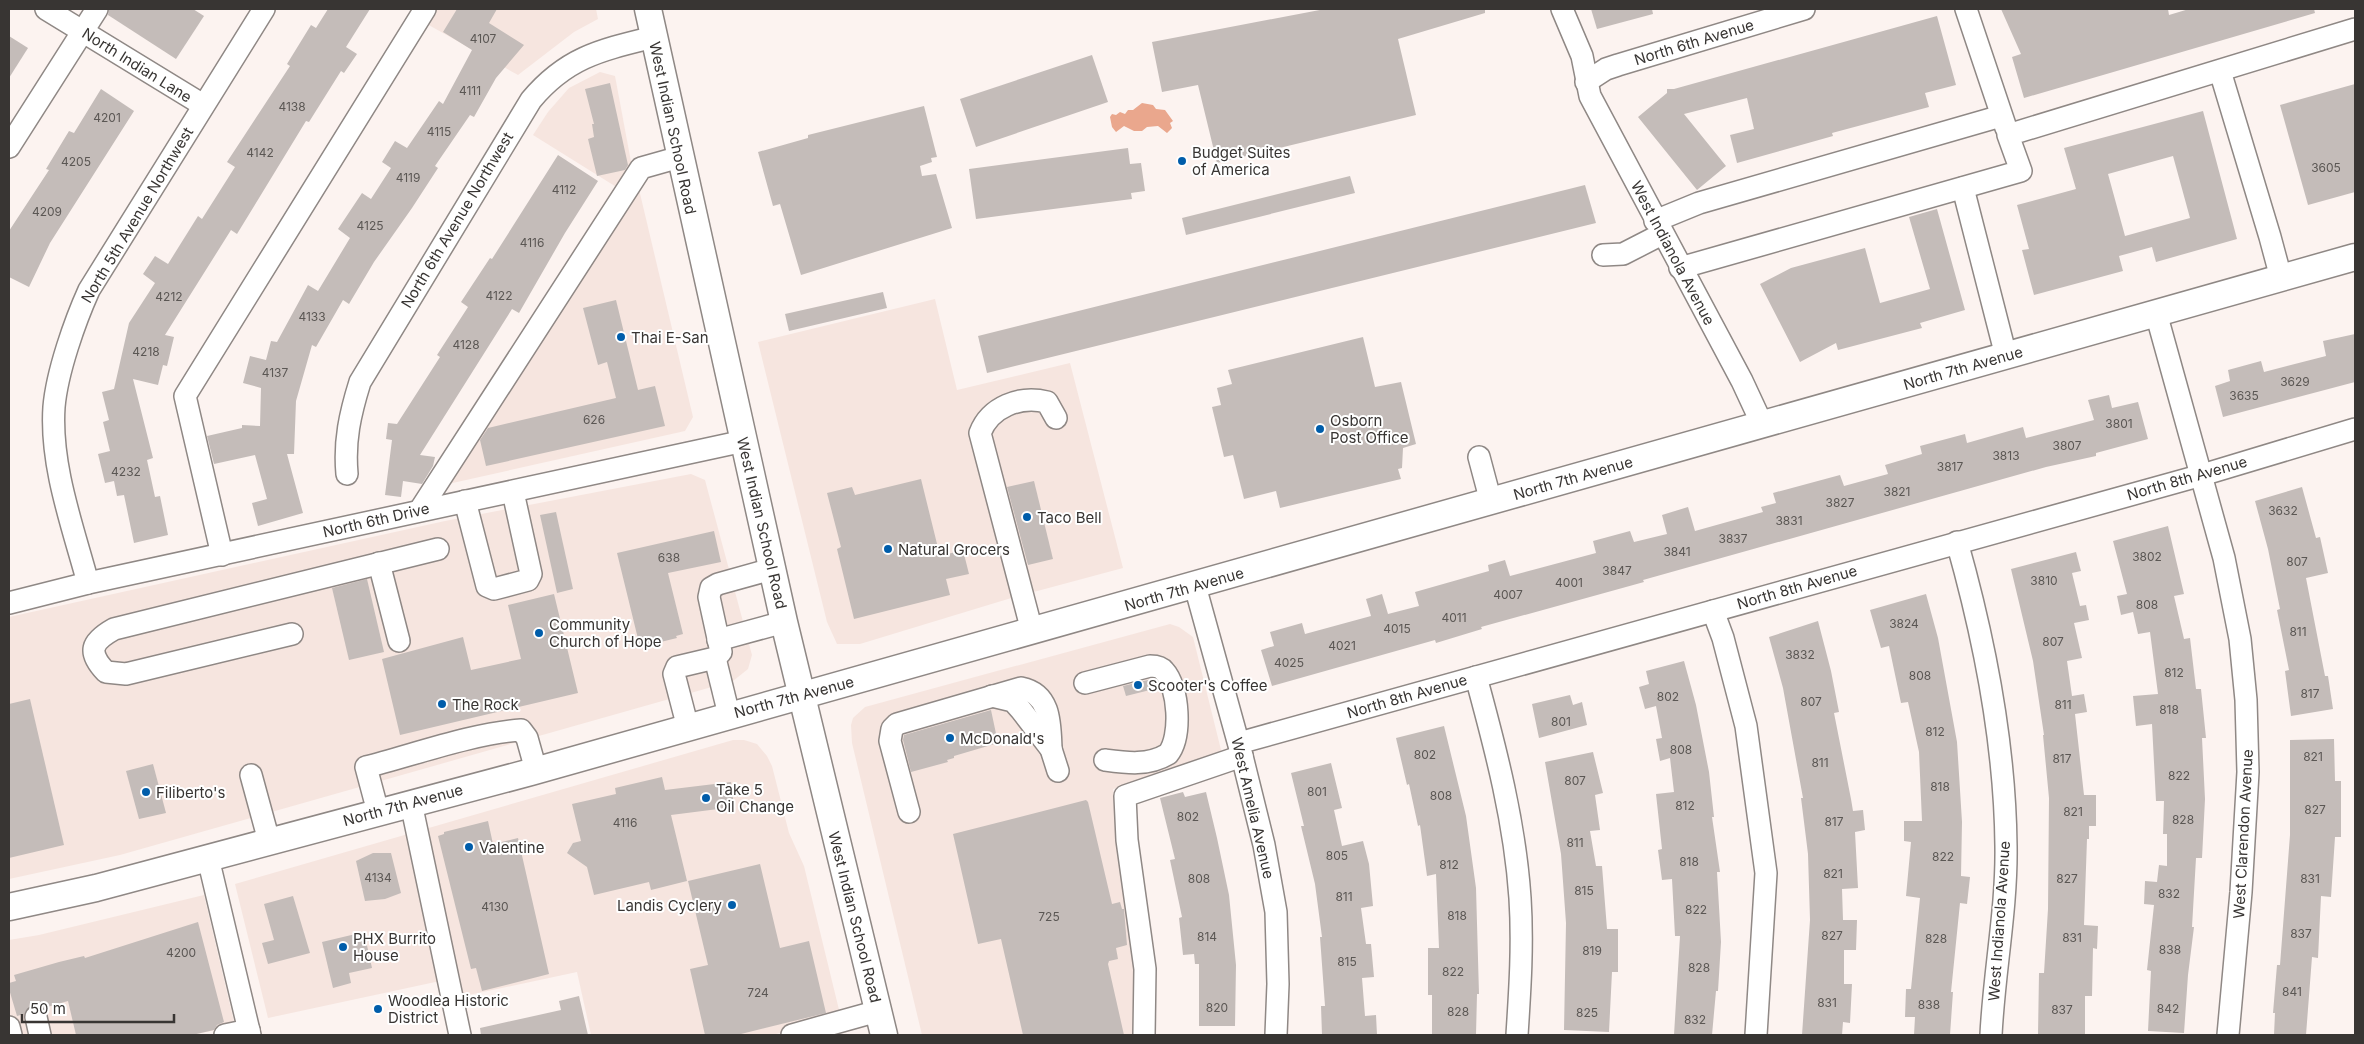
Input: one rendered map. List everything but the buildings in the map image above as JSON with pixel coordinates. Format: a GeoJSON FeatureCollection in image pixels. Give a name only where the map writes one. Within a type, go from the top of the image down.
{"type":"FeatureCollection","features":[{"type":"Feature","properties":{"kind":"main road","name":"West Indian School Road"},"geometry":{"type":"LineString","coordinates":[[648,9],[784,622],[881,1023]]}},
{"type":"Feature","properties":{"kind":"main road","name":"North 7th Avenue"},"geometry":{"type":"LineString","coordinates":[[9,907],[96,888],[688,728],[2355,257]]}},
{"type":"Feature","properties":{"kind":"street","name":"North Indian Lane"},"geometry":{"type":"LineString","coordinates":[[46,9],[203,105]]}},
{"type":"Feature","properties":{"kind":"street"},"geometry":{"type":"LineString","coordinates":[[9,147],[97,9]]}},
{"type":"Feature","properties":{"kind":"street","name":"North 5th Avenue Northwest"},"geometry":{"type":"LineString","coordinates":[[88,583],[64,494],[56,450],[54,406],[76,320],[89,290],[264,9]]}},
{"type":"Feature","properties":{"kind":"street"},"geometry":{"type":"LineString","coordinates":[[222,555],[185,396],[426,9]]}},
{"type":"Feature","properties":{"kind":"street","name":"West Indianola Avenue"},"geometry":{"type":"LineString","coordinates":[[1562,9],[1582,56],[1590,96],[1658,227],[1742,381],[1762,424]]}},
{"type":"Feature","properties":{"kind":"street","name":"North 6th Avenue"},"geometry":{"type":"LineString","coordinates":[[1586,82],[1618,65],[1804,9]]}},
{"type":"Feature","properties":{"kind":"street"},"geometry":{"type":"LineString","coordinates":[[1680,268],[2021,171],[1966,9]]}},
{"type":"Feature","properties":{"kind":"street"},"geometry":{"type":"LineString","coordinates":[[1603,255],[1623,254],[1658,227],[1699,203],[2220,71],[2355,29]]}},
{"type":"Feature","properties":{"kind":"street","name":"North 6th Avenue Northwest"},"geometry":{"type":"LineString","coordinates":[[347,474],[345,449],[349,417],[360,382],[531,100],[546,82],[569,64],[602,50],[654,37]]}},
{"type":"Feature","properties":{"kind":"street"},"geometry":{"type":"LineString","coordinates":[[2220,71],[2281,278]]}},
{"type":"Feature","properties":{"kind":"street"},"geometry":{"type":"LineString","coordinates":[[420,510],[641,168],[680,157]]}},
{"type":"Feature","properties":{"kind":"street"},"geometry":{"type":"LineString","coordinates":[[1963,188],[2006,356]]}},
{"type":"Feature","properties":{"kind":"street","name":"West Clarendon Avenue"},"geometry":{"type":"LineString","coordinates":[[2156,313],[2224,558],[2240,639],[2246,700],[2248,772],[2241,892],[2228,1035]]}},
{"type":"Feature","properties":{"kind":"street"},"geometry":{"type":"LineString","coordinates":[[1032,631],[980,433],[994,411],[1011,404],[1031,400],[1047,402],[1056,418]]}},
{"type":"Feature","properties":{"kind":"street","name":"North 8th Avenue"},"geometry":{"type":"LineString","coordinates":[[1144,1035],[1145,969],[1127,840],[1125,796],[1240,750],[1476,678],[2202,475],[2355,429]]}},
{"type":"Feature","properties":{"kind":"street","name":"North 6th Drive"},"geometry":{"type":"LineString","coordinates":[[9,603],[88,583],[744,441]]}},
{"type":"Feature","properties":{"kind":"street"},"geometry":{"type":"LineString","coordinates":[[1479,456],[1491,502]]}},
{"type":"Feature","properties":{"kind":"street"},"geometry":{"type":"LineString","coordinates":[[466,501],[487,586],[494,589],[528,580],[531,574],[514,492]]}},
{"type":"Feature","properties":{"kind":"street","name":"West Indianola Avenue"},"geometry":{"type":"LineString","coordinates":[[1957,542],[1981,630],[2000,749],[2004,798],[2006,847],[1991,1035]]}},
{"type":"Feature","properties":{"kind":"street"},"geometry":{"type":"LineString","coordinates":[[292,634],[126,674],[106,672],[96,662],[93,648],[99,638],[114,629],[438,549]]}},
{"type":"Feature","properties":{"kind":"street"},"geometry":{"type":"LineString","coordinates":[[379,563],[399,641]]}},
{"type":"Feature","properties":{"kind":"street"},"geometry":{"type":"LineString","coordinates":[[729,715],[709,596],[711,588],[718,584],[772,569]]}},
{"type":"Feature","properties":{"kind":"street","name":"West Amelia Avenue"},"geometry":{"type":"LineString","coordinates":[[1195,586],[1264,845],[1276,912],[1278,984],[1276,1035]]}},
{"type":"Feature","properties":{"kind":"street"},"geometry":{"type":"LineString","coordinates":[[1713,611],[1723,638],[1746,726],[1766,873],[1756,1035]]}},
{"type":"Feature","properties":{"kind":"street"},"geometry":{"type":"LineString","coordinates":[[688,728],[674,674],[677,667],[784,622]]}},
{"type":"Feature","properties":{"kind":"street"},"geometry":{"type":"LineString","coordinates":[[1086,683],[1150,666],[1157,666],[1164,671],[1174,696],[1177,726],[1176,740],[1168,754],[1149,762],[1126,763],[1104,760]]}},
{"type":"Feature","properties":{"kind":"street"},"geometry":{"type":"LineString","coordinates":[[1476,678],[1504,787],[1520,898],[1522,961],[1517,1035]]}},
{"type":"Feature","properties":{"kind":"street"},"geometry":{"type":"LineString","coordinates":[[909,812],[895,765],[890,740],[892,729],[896,724],[1020,688],[1039,695],[1050,724],[1051,749],[1058,771]]}},
{"type":"Feature","properties":{"kind":"street"},"geometry":{"type":"LineString","coordinates":[[378,812],[366,767],[505,731],[521,730],[527,738],[536,770]]}},
{"type":"Feature","properties":{"kind":"street"},"geometry":{"type":"LineString","coordinates":[[251,775],[269,841]]}},
{"type":"Feature","properties":{"kind":"street"},"geometry":{"type":"LineString","coordinates":[[411,803],[460,1035]]}},
{"type":"Feature","properties":{"kind":"street"},"geometry":{"type":"LineString","coordinates":[[208,858],[249,1032],[225,1035]]}},
{"type":"Feature","properties":{"kind":"street"},"geometry":{"type":"LineString","coordinates":[[792,1035],[881,1023]]}},
{"type":"Feature","properties":{"kind":"street"},"geometry":{"type":"LineString","coordinates":[[9,1027],[11,1035]]}},
{"type":"Feature","properties":{"kind":"shaded area"},"geometry":{"type":"Polygon","coordinates":[[[413,9],[596,9],[598,19],[574,32],[518,75],[409,14],[413,9]]]}},
{"type":"Feature","properties":{"kind":"shaded area"},"geometry":{"type":"Polygon","coordinates":[[[600,72],[615,76],[632,167],[618,188],[533,135],[548,112],[569,88],[600,72]]]}},
{"type":"Feature","properties":{"kind":"shaded area"},"geometry":{"type":"Polygon","coordinates":[[[1142,103],[1153,105],[1156,109],[1165,110],[1173,121],[1170,123],[1172,128],[1167,133],[1158,126],[1147,127],[1142,131],[1134,131],[1124,126],[1116,132],[1112,127],[1110,117],[1112,114],[1116,115],[1120,112],[1125,114],[1128,110],[1133,110],[1142,103]]]}},
{"type":"Feature","properties":{"kind":"shaded area"},"geometry":{"type":"Polygon","coordinates":[[[638,185],[693,417],[685,431],[439,486],[638,185]]]}},
{"type":"Feature","properties":{"kind":"shaded area"},"geometry":{"type":"Polygon","coordinates":[[[935,299],[957,390],[1070,363],[1123,568],[1008,599],[860,644],[837,644],[827,622],[758,342],[935,299]]]}},
{"type":"Feature","properties":{"kind":"shaded area"},"geometry":{"type":"Polygon","coordinates":[[[691,474],[705,480],[752,655],[748,669],[733,681],[120,855],[9,879],[9,617],[445,521],[691,474]]]}},
{"type":"Feature","properties":{"kind":"shaded area"},"geometry":{"type":"Polygon","coordinates":[[[1170,624],[1179,627],[1193,637],[1223,758],[1113,789],[1138,972],[1137,1035],[922,1035],[852,743],[851,725],[853,718],[865,707],[1170,624]]]}},
{"type":"Feature","properties":{"kind":"shaded area"},"geometry":{"type":"Polygon","coordinates":[[[733,740],[744,740],[757,744],[767,756],[772,766],[789,833],[804,866],[841,1018],[772,1035],[591,1035],[577,972],[445,1000],[440,981],[268,1018],[235,884],[733,740]]]}},
{"type":"Feature","properties":{"kind":"shaded area"},"geometry":{"type":"Polygon","coordinates":[[[204,895],[235,1026],[192,1035],[9,1035],[9,940],[39,935],[204,895]]]}},
{"type":"Feature","properties":{"kind":"place","name":"Budget Suites of America"},"geometry":{"type":"Point","coordinates":[1182,161]}},
{"type":"Feature","properties":{"kind":"place","name":"Thai E-San"},"geometry":{"type":"Point","coordinates":[621,337]}},
{"type":"Feature","properties":{"kind":"place","name":"Osborn Post Office"},"geometry":{"type":"Point","coordinates":[1320,429]}},
{"type":"Feature","properties":{"kind":"place","name":"Taco Bell"},"geometry":{"type":"Point","coordinates":[1027,517]}},
{"type":"Feature","properties":{"kind":"place","name":"Natural Grocers"},"geometry":{"type":"Point","coordinates":[888,549]}},
{"type":"Feature","properties":{"kind":"place","name":"Community Church of Hope"},"geometry":{"type":"Point","coordinates":[539,633]}},
{"type":"Feature","properties":{"kind":"place","name":"Scooter's Coffee"},"geometry":{"type":"Point","coordinates":[1138,685]}},
{"type":"Feature","properties":{"kind":"place","name":"The Rock"},"geometry":{"type":"Point","coordinates":[442,704]}},
{"type":"Feature","properties":{"kind":"place","name":"McDonald's"},"geometry":{"type":"Point","coordinates":[950,738]}},
{"type":"Feature","properties":{"kind":"place","name":"Filiberto's"},"geometry":{"type":"Point","coordinates":[146,792]}},
{"type":"Feature","properties":{"kind":"place","name":"Take 5 Oil Change"},"geometry":{"type":"Point","coordinates":[706,798]}},
{"type":"Feature","properties":{"kind":"place","name":"Valentine"},"geometry":{"type":"Point","coordinates":[469,847]}},
{"type":"Feature","properties":{"kind":"place","name":"Landis Cyclery"},"geometry":{"type":"Point","coordinates":[732,905]}},
{"type":"Feature","properties":{"kind":"place","name":"PHX Burrito House"},"geometry":{"type":"Point","coordinates":[343,947]}},
{"type":"Feature","properties":{"kind":"place","name":"Woodlea Historic District"},"geometry":{"type":"Point","coordinates":[378,1009]}}]}
